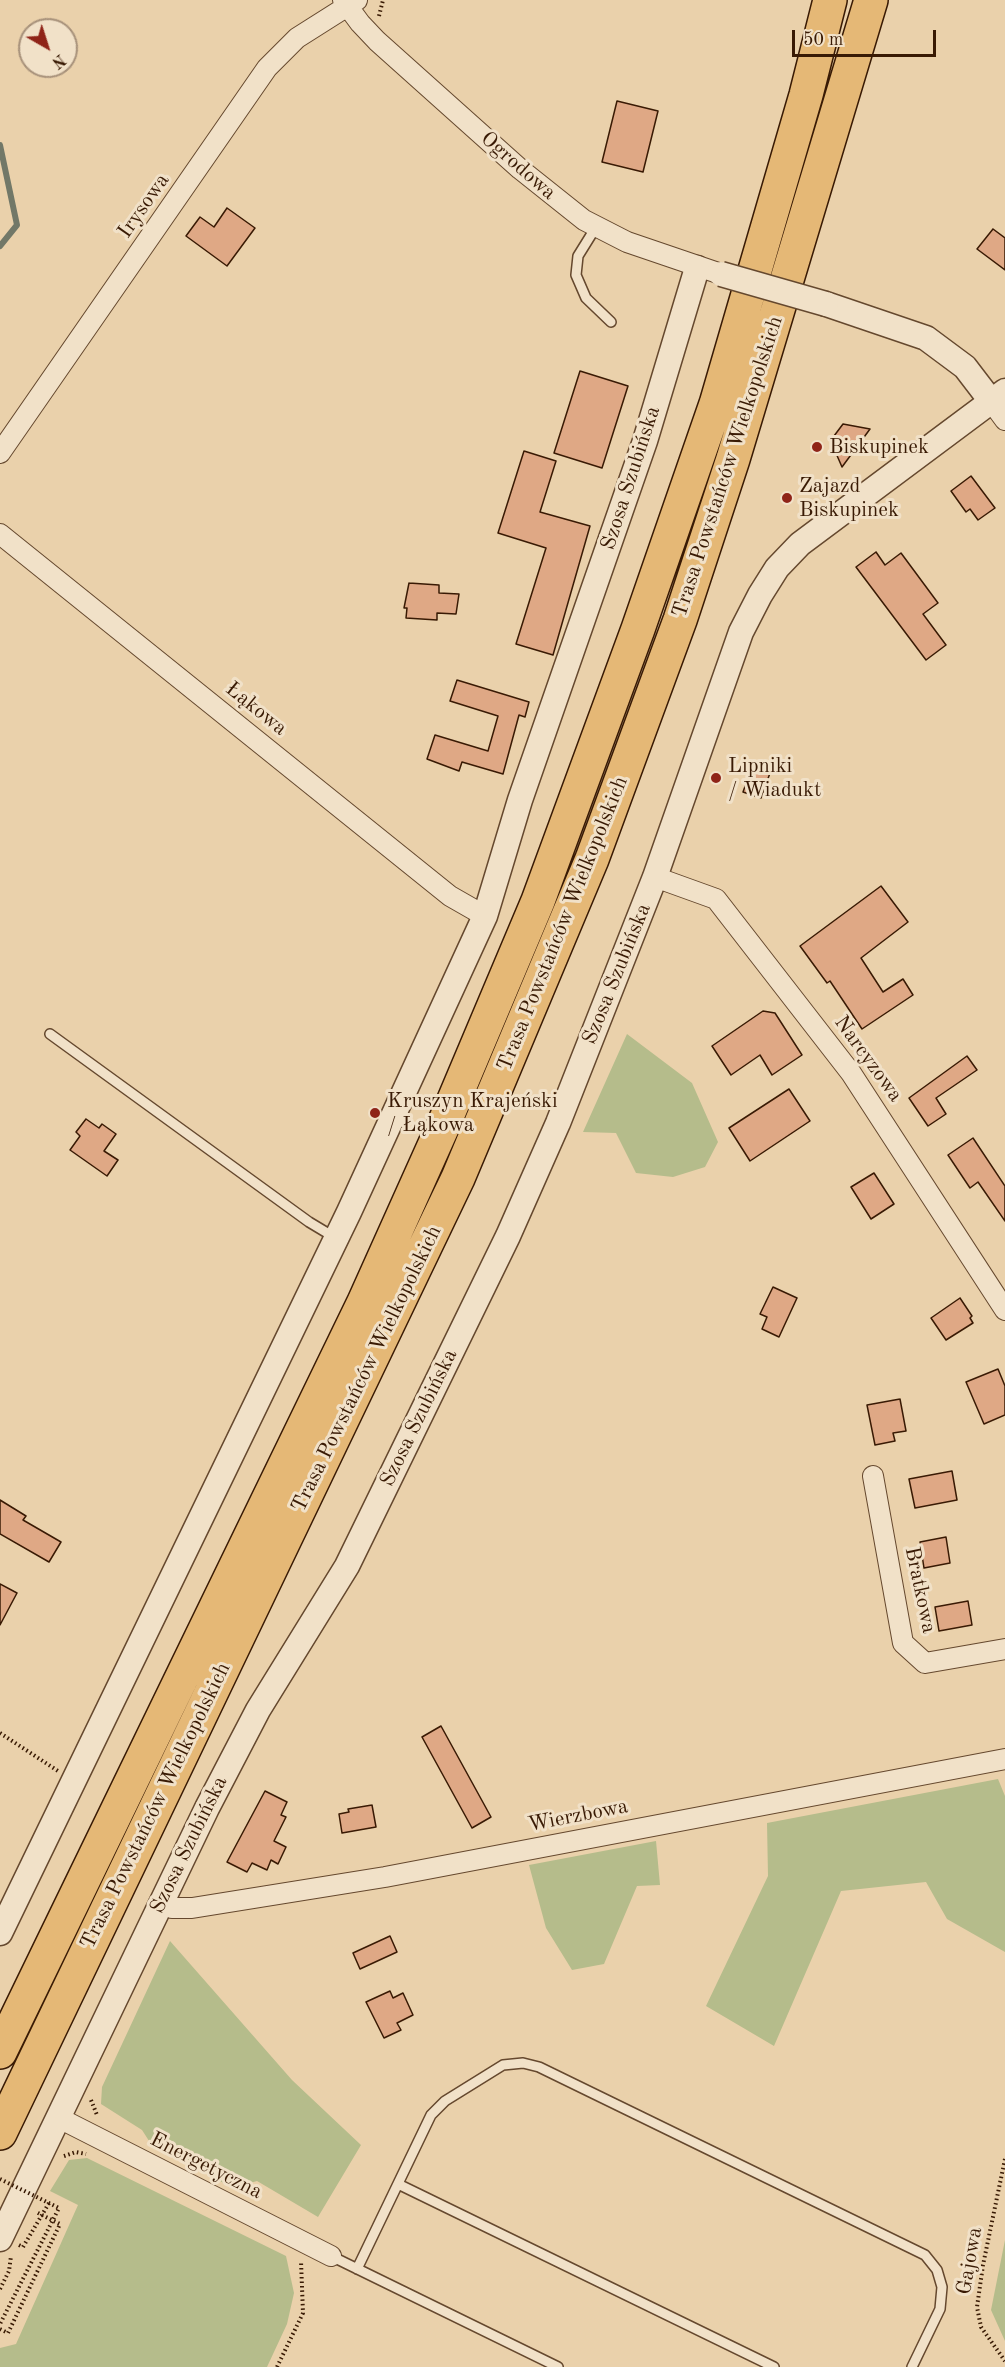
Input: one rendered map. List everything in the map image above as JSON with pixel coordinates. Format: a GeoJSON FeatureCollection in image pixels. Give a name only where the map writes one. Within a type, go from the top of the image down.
{"type":"FeatureCollection","features":[{"type":"Feature","properties":{"kind":"highway","name":"Trasa Powstańców Wielkopolskich"},"geometry":{"type":"LineString","coordinates":[[0,2052],[364,1302],[443,1126],[538,901],[638,629],[716,404],[806,95],[830,0]]}},
{"type":"Feature","properties":{"kind":"highway","name":"Trasa Powstańców Wielkopolskich"},"geometry":{"type":"LineString","coordinates":[[0,2133],[458,1178],[592,859],[680,620],[733,459],[871,0]]}},
{"type":"Feature","properties":{"kind":"street","name":"Ogrodowa"},"geometry":{"type":"LineString","coordinates":[[350,3],[377,41],[520,169],[596,227],[627,242],[697,268],[721,274]]}},
{"type":"Feature","properties":{"kind":"street","name":"Irysowa"},"geometry":{"type":"LineString","coordinates":[[0,453],[267,68],[297,38],[350,3]]}},
{"type":"Feature","properties":{"kind":"street","name":"Szosa Szubińska"},"geometry":{"type":"LineString","coordinates":[[0,1933],[337,1238],[485,916],[520,801],[645,441],[697,268]]}},
{"type":"Feature","properties":{"kind":"street"},"geometry":{"type":"LineString","coordinates":[[721,274],[826,304],[926,338],[964,368],[1000,404]]}},
{"type":"Feature","properties":{"kind":"street","name":"Szosa Szubińska"},"geometry":{"type":"LineString","coordinates":[[0,2239],[161,1902],[258,1710],[347,1566],[508,1236],[558,1123],[655,877],[741,632],[777,568],[828,521],[1000,404]]}},
{"type":"Feature","properties":{"kind":"street","name":"Łąkowa"},"geometry":{"type":"LineString","coordinates":[[0,534],[450,896],[485,916]]}},
{"type":"Feature","properties":{"kind":"street","name":"Narcyzowa"},"geometry":{"type":"LineString","coordinates":[[655,877],[716,899],[851,1073],[1005,1310]]}},
{"type":"Feature","properties":{"kind":"street","name":"Bratkowa"},"geometry":{"type":"LineString","coordinates":[[873,1476],[903,1642],[925,1664],[1005,1649]]}},
{"type":"Feature","properties":{"kind":"street","name":"Wierzbowa"},"geometry":{"type":"LineString","coordinates":[[161,1902],[172,1908],[192,1908],[385,1877],[1005,1759]]}},
{"type":"Feature","properties":{"kind":"street","name":"Energetyczna"},"geometry":{"type":"LineString","coordinates":[[59,2118],[331,2256]]}},
{"type":"Feature","properties":{"kind":"lane"},"geometry":{"type":"LineString","coordinates":[[596,227],[578,255],[576,274],[586,298],[611,322]]}},
{"type":"Feature","properties":{"kind":"lane"},"geometry":{"type":"LineString","coordinates":[[50,1035],[309,1222],[337,1238]]}},
{"type":"Feature","properties":{"kind":"lane"},"geometry":{"type":"LineString","coordinates":[[357,2269],[431,2115],[445,2101],[503,2065],[523,2063],[539,2067],[925,2255],[937,2270],[942,2287],[940,2309],[912,2367]]}},
{"type":"Feature","properties":{"kind":"lane"},"geometry":{"type":"LineString","coordinates":[[398,2184],[774,2367]]}},
{"type":"Feature","properties":{"kind":"lane"},"geometry":{"type":"LineString","coordinates":[[331,2256],[558,2367]]}},
{"type":"Feature","properties":{"kind":"path"},"geometry":{"type":"LineString","coordinates":[[0,1733],[74,1781]]}},
{"type":"Feature","properties":{"kind":"path","name":"Gajowa"},"geometry":{"type":"LineString","coordinates":[[1005,2159],[983,2265],[977,2307],[981,2327],[1005,2361]]}},
{"type":"Feature","properties":{"kind":"path"},"geometry":{"type":"LineString","coordinates":[[0,2179],[59,2208],[0,2324]]}},
{"type":"Feature","properties":{"kind":"path"},"geometry":{"type":"LineString","coordinates":[[23,2247],[49,2203]]}},
{"type":"Feature","properties":{"kind":"path"},"geometry":{"type":"LineString","coordinates":[[0,2329],[8,2332],[60,2224],[29,2209]]}},
{"type":"Feature","properties":{"kind":"path"},"geometry":{"type":"LineString","coordinates":[[277,2367],[303,2313],[301,2242]]}},
{"type":"Feature","properties":{"kind":"green space"},"geometry":{"type":"Polygon","coordinates":[[[627,1034],[692,1083],[718,1142],[705,1167],[673,1177],[636,1173],[616,1133],[583,1132],[627,1034]]]}},
{"type":"Feature","properties":{"kind":"green space"},"geometry":{"type":"Polygon","coordinates":[[[998,1779],[1005,1796],[1005,1952],[947,1919],[926,1882],[841,1891],[774,2046],[706,2006],[768,1876],[767,1823],[998,1779]]]}},
{"type":"Feature","properties":{"kind":"green space"},"geometry":{"type":"Polygon","coordinates":[[[656,1841],[660,1885],[637,1886],[604,1964],[572,1970],[546,1928],[529,1865],[656,1841]]]}},
{"type":"Feature","properties":{"kind":"green space"},"geometry":{"type":"Polygon","coordinates":[[[170,1941],[292,2080],[361,2145],[318,2217],[257,2181],[233,2188],[151,2144],[142,2130],[101,2104],[102,2087],[170,1941]]]}},
{"type":"Feature","properties":{"kind":"green space"},"geometry":{"type":"Polygon","coordinates":[[[87,2158],[286,2256],[294,2293],[287,2324],[267,2367],[0,2367],[0,2348],[16,2344],[78,2205],[50,2191],[69,2160],[87,2158]]]}},
{"type":"Feature","properties":{"kind":"green space"},"geometry":{"type":"Polygon","coordinates":[[[1005,2240],[1005,2341],[991,2310],[1005,2240]]]}},
{"type":"Feature","properties":{"kind":"building"},"geometry":{"type":"Polygon","coordinates":[[[617,101],[658,111],[643,172],[602,162],[617,101]]]}},
{"type":"Feature","properties":{"kind":"building"},"geometry":{"type":"Polygon","coordinates":[[[227,208],[255,228],[227,266],[186,236],[200,217],[214,227],[227,208]]]}},
{"type":"Feature","properties":{"kind":"building"},"geometry":{"type":"Polygon","coordinates":[[[993,229],[1005,238],[1005,270],[977,249],[993,229]]]}},
{"type":"Feature","properties":{"kind":"building"},"geometry":{"type":"Polygon","coordinates":[[[580,371],[628,386],[602,468],[554,453],[580,371]]]}},
{"type":"Feature","properties":{"kind":"building"},"geometry":{"type":"Polygon","coordinates":[[[843,424],[870,429],[842,467],[832,444],[834,436],[843,424]]]}},
{"type":"Feature","properties":{"kind":"building"},"geometry":{"type":"Polygon","coordinates":[[[524,451],[556,461],[540,512],[590,526],[553,655],[516,644],[546,548],[498,533],[524,451]]]}},
{"type":"Feature","properties":{"kind":"building"},"geometry":{"type":"Polygon","coordinates":[[[971,476],[995,508],[978,520],[970,509],[966,512],[951,491],[971,476]]]}},
{"type":"Feature","properties":{"kind":"building"},"geometry":{"type":"Polygon","coordinates":[[[876,552],[885,565],[901,553],[938,603],[923,614],[946,645],[926,660],[856,567],[876,552]]]}},
{"type":"Feature","properties":{"kind":"building"},"geometry":{"type":"Polygon","coordinates":[[[409,583],[439,585],[439,593],[459,594],[456,614],[437,613],[437,620],[406,618],[407,608],[404,608],[409,583]]]}},
{"type":"Feature","properties":{"kind":"building"},"geometry":{"type":"Polygon","coordinates":[[[457,680],[529,702],[525,717],[519,715],[503,774],[462,762],[459,771],[427,759],[435,735],[488,751],[498,716],[450,701],[457,680]]]}},
{"type":"Feature","properties":{"kind":"building"},"geometry":{"type":"Polygon","coordinates":[[[752,767],[770,773],[761,798],[743,792],[752,767]]]}},
{"type":"Feature","properties":{"kind":"building"},"geometry":{"type":"Polygon","coordinates":[[[881,886],[908,922],[861,958],[883,992],[903,979],[913,995],[862,1029],[830,981],[827,983],[800,946],[881,886]]]}},
{"type":"Feature","properties":{"kind":"building"},"geometry":{"type":"Polygon","coordinates":[[[763,1011],[775,1013],[802,1055],[772,1075],[760,1055],[731,1075],[712,1046],[763,1011]]]}},
{"type":"Feature","properties":{"kind":"building"},"geometry":{"type":"Polygon","coordinates":[[[967,1056],[977,1070],[936,1098],[946,1114],[928,1126],[909,1098],[967,1056]]]}},
{"type":"Feature","properties":{"kind":"building"},"geometry":{"type":"Polygon","coordinates":[[[789,1089],[810,1121],[750,1161],[729,1128],[789,1089]]]}},
{"type":"Feature","properties":{"kind":"building"},"geometry":{"type":"Polygon","coordinates":[[[86,1119],[99,1128],[102,1124],[116,1134],[104,1151],[118,1160],[107,1176],[70,1150],[80,1136],[76,1132],[86,1119]]]}},
{"type":"Feature","properties":{"kind":"building"},"geometry":{"type":"Polygon","coordinates":[[[973,1138],[1005,1186],[1005,1221],[978,1182],[970,1188],[948,1155],[973,1138]]]}},
{"type":"Feature","properties":{"kind":"building"},"geometry":{"type":"Polygon","coordinates":[[[874,1173],[894,1204],[871,1219],[851,1187],[874,1173]]]}},
{"type":"Feature","properties":{"kind":"building"},"geometry":{"type":"Polygon","coordinates":[[[773,1287],[797,1298],[779,1337],[762,1329],[767,1317],[760,1314],[773,1287]]]}},
{"type":"Feature","properties":{"kind":"building"},"geometry":{"type":"Polygon","coordinates":[[[960,1298],[972,1316],[970,1318],[973,1323],[946,1340],[931,1318],[960,1298]]]}},
{"type":"Feature","properties":{"kind":"building"},"geometry":{"type":"Polygon","coordinates":[[[998,1369],[1005,1386],[1005,1415],[984,1424],[966,1382],[998,1369]]]}},
{"type":"Feature","properties":{"kind":"building"},"geometry":{"type":"Polygon","coordinates":[[[900,1399],[906,1431],[893,1433],[895,1441],[875,1445],[867,1405],[900,1399]]]}},
{"type":"Feature","properties":{"kind":"building"},"geometry":{"type":"Polygon","coordinates":[[[952,1471],[957,1500],[915,1508],[909,1479],[952,1471]]]}},
{"type":"Feature","properties":{"kind":"building"},"geometry":{"type":"Polygon","coordinates":[[[0,1500],[26,1516],[23,1520],[61,1542],[49,1562],[0,1534],[0,1500]]]}},
{"type":"Feature","properties":{"kind":"building"},"geometry":{"type":"Polygon","coordinates":[[[946,1537],[950,1563],[924,1568],[920,1542],[946,1537]]]}},
{"type":"Feature","properties":{"kind":"building"},"geometry":{"type":"Polygon","coordinates":[[[0,1584],[17,1593],[0,1625],[0,1584]]]}},
{"type":"Feature","properties":{"kind":"building"},"geometry":{"type":"Polygon","coordinates":[[[968,1601],[972,1625],[939,1631],[935,1607],[968,1601]]]}},
{"type":"Feature","properties":{"kind":"building"},"geometry":{"type":"Polygon","coordinates":[[[441,1726],[491,1817],[472,1828],[422,1737],[441,1726]]]}},
{"type":"Feature","properties":{"kind":"building"},"geometry":{"type":"Polygon","coordinates":[[[265,1791],[287,1802],[281,1815],[286,1817],[274,1841],[286,1847],[278,1864],[271,1860],[267,1870],[252,1863],[247,1872],[227,1862],[265,1791]]]}},
{"type":"Feature","properties":{"kind":"building"},"geometry":{"type":"Polygon","coordinates":[[[372,1805],[376,1827],[342,1833],[339,1814],[349,1812],[348,1809],[372,1805]]]}},
{"type":"Feature","properties":{"kind":"building"},"geometry":{"type":"Polygon","coordinates":[[[390,1936],[397,1952],[360,1969],[353,1953],[390,1936]]]}},
{"type":"Feature","properties":{"kind":"building"},"geometry":{"type":"Polygon","coordinates":[[[390,1991],[393,1998],[403,1993],[413,2015],[397,2023],[401,2030],[384,2038],[366,2002],[390,1991]]]}},
{"type":"Feature","properties":{"kind":"waterway"},"geometry":{"type":"LineString","coordinates":[[0,145],[17,225],[0,246]]}},
{"type":"Feature","properties":{"kind":"place","name":"Biskupinek"},"geometry":{"type":"Point","coordinates":[817,447]}},
{"type":"Feature","properties":{"kind":"place","name":"Zajazd Biskupinek"},"geometry":{"type":"Point","coordinates":[787,498]}},
{"type":"Feature","properties":{"kind":"place","name":"Lipniki / Wiadukt"},"geometry":{"type":"Point","coordinates":[716,778]}},
{"type":"Feature","properties":{"kind":"place","name":"Kruszyn Krajeński / Łąkowa"},"geometry":{"type":"Point","coordinates":[375,1113]}}]}
